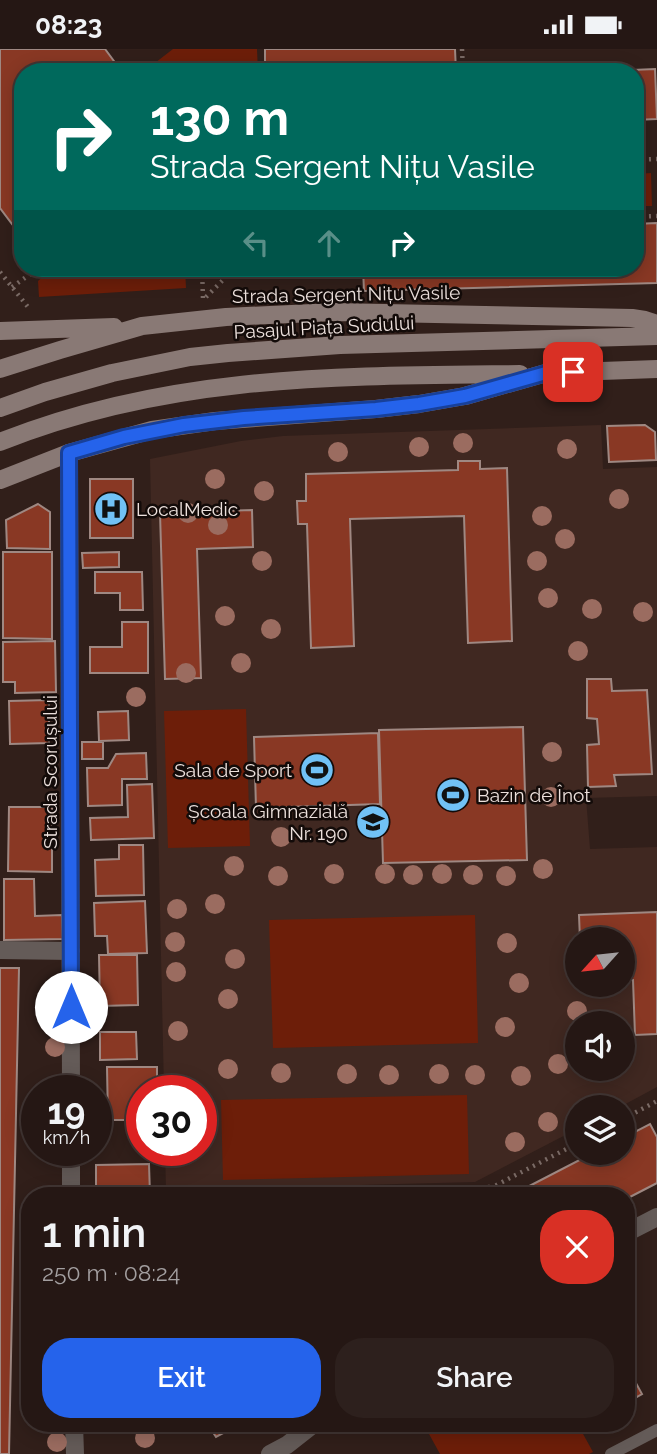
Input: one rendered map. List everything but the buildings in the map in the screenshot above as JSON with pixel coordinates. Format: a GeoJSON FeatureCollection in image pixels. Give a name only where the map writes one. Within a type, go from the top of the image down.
{"type":"FeatureCollection","features":[{"type":"Feature","properties":{"kind":"main road","name":"Strada Sergent Nițu Vasile"},"geometry":{"type":"LineString","coordinates":[[0,369],[142,326],[226,317],[334,312],[632,318],[657,324]]}},
{"type":"Feature","properties":{"kind":"main road"},"geometry":{"type":"LineString","coordinates":[[0,331],[142,326]]}},
{"type":"Feature","properties":{"kind":"main road","name":"Pasajul Piața Sudului"},"geometry":{"type":"LineString","coordinates":[[0,408],[112,373],[190,357],[340,345],[657,336]]}},
{"type":"Feature","properties":{"kind":"main road"},"geometry":{"type":"LineString","coordinates":[[0,442],[119,404],[218,386],[332,377],[657,369]]}},
{"type":"Feature","properties":{"kind":"main road"},"geometry":{"type":"LineString","coordinates":[[0,480],[69,453],[124,437],[184,425],[419,404],[465,396],[546,373]]}},
{"type":"Feature","properties":{"kind":"street","name":"Strada Scorușului"},"geometry":{"type":"LineString","coordinates":[[69,453],[71,1075]]}},
{"type":"Feature","properties":{"kind":"street"},"geometry":{"type":"LineString","coordinates":[[0,950],[71,951]]}},
{"type":"Feature","properties":{"kind":"street"},"geometry":{"type":"LineString","coordinates":[[71,1166],[71,1187]]}},
{"type":"Feature","properties":{"kind":"street"},"geometry":{"type":"LineString","coordinates":[[635,1228],[657,1217]]}},
{"type":"Feature","properties":{"kind":"street"},"geometry":{"type":"LineString","coordinates":[[74,1432],[75,1454]]}},
{"type":"Feature","properties":{"kind":"street"},"geometry":{"type":"LineString","coordinates":[[270,1454],[304,1432]]}},
{"type":"Feature","properties":{"kind":"lane"},"geometry":{"type":"LineString","coordinates":[[611,1454],[657,1430]]}},
{"type":"Feature","properties":{"kind":"path"},"geometry":{"type":"LineString","coordinates":[[0,272],[31,311]]}},
{"type":"Feature","properties":{"kind":"path"},"geometry":{"type":"LineString","coordinates":[[12,287],[26,277]]}},
{"type":"Feature","properties":{"kind":"path"},"geometry":{"type":"LineString","coordinates":[[202,277],[203,300],[226,277]]}},
{"type":"Feature","properties":{"kind":"path"},"geometry":{"type":"LineString","coordinates":[[635,1113],[657,1101]]}},
{"type":"Feature","properties":{"kind":"path"},"geometry":{"type":"LineString","coordinates":[[494,1187],[565,1150]]}},
{"type":"Feature","properties":{"kind":"shaded area"},"geometry":{"type":"Polygon","coordinates":[[[173,49],[257,49],[258,63],[155,63],[173,49]]]}},
{"type":"Feature","properties":{"kind":"shaded area"},"geometry":{"type":"Polygon","coordinates":[[[644,173],[651,173],[652,206],[644,206],[644,173]]]}},
{"type":"Feature","properties":{"kind":"shaded area"},"geometry":{"type":"Polygon","coordinates":[[[42,277],[185,277],[186,288],[39,297],[38,281],[42,277]]]}},
{"type":"Feature","properties":{"kind":"shaded area","name":"Școala Gimnazială Nr. 190"},"geometry":{"type":"Polygon","coordinates":[[[601,425],[603,469],[657,467],[657,796],[586,798],[590,849],[657,847],[657,1087],[635,1099],[635,1095],[565,1095],[565,1135],[475,1182],[166,1187],[165,1166],[217,1166],[217,1075],[164,1075],[150,459],[241,441],[283,436],[601,425]]]}},
{"type":"Feature","properties":{"kind":"shaded area"},"geometry":{"type":"Polygon","coordinates":[[[246,709],[250,846],[168,848],[164,711],[246,709]]]}},
{"type":"Feature","properties":{"kind":"shaded area"},"geometry":{"type":"Polygon","coordinates":[[[475,915],[478,1043],[273,1048],[269,920],[475,915]]]}},
{"type":"Feature","properties":{"kind":"shaded area"},"geometry":{"type":"Polygon","coordinates":[[[467,1095],[469,1174],[223,1180],[221,1100],[467,1095]]]}},
{"type":"Feature","properties":{"kind":"shaded area"},"geometry":{"type":"Polygon","coordinates":[[[428,1432],[582,1432],[593,1452],[589,1454],[440,1454],[428,1432]]]}},
{"type":"Feature","properties":{"kind":"place","name":"LocalMedic"},"geometry":{"type":"Point","coordinates":[111,509]}},
{"type":"Feature","properties":{"kind":"place","name":"Sala de Sport"},"geometry":{"type":"Point","coordinates":[317,770]}},
{"type":"Feature","properties":{"kind":"place","name":"Bazin de Înot"},"geometry":{"type":"Point","coordinates":[453,795]}},
{"type":"Feature","properties":{"kind":"place","name":"Școala Gimnazială Nr. 190"},"geometry":{"type":"Point","coordinates":[373,822]}},
{"type":"Feature","properties":{"kind":"route"},"geometry":{"type":"LineString","coordinates":[[71,1007],[69,453],[124,437],[184,425],[419,404],[465,396],[546,373],[573,372]]}}]}
